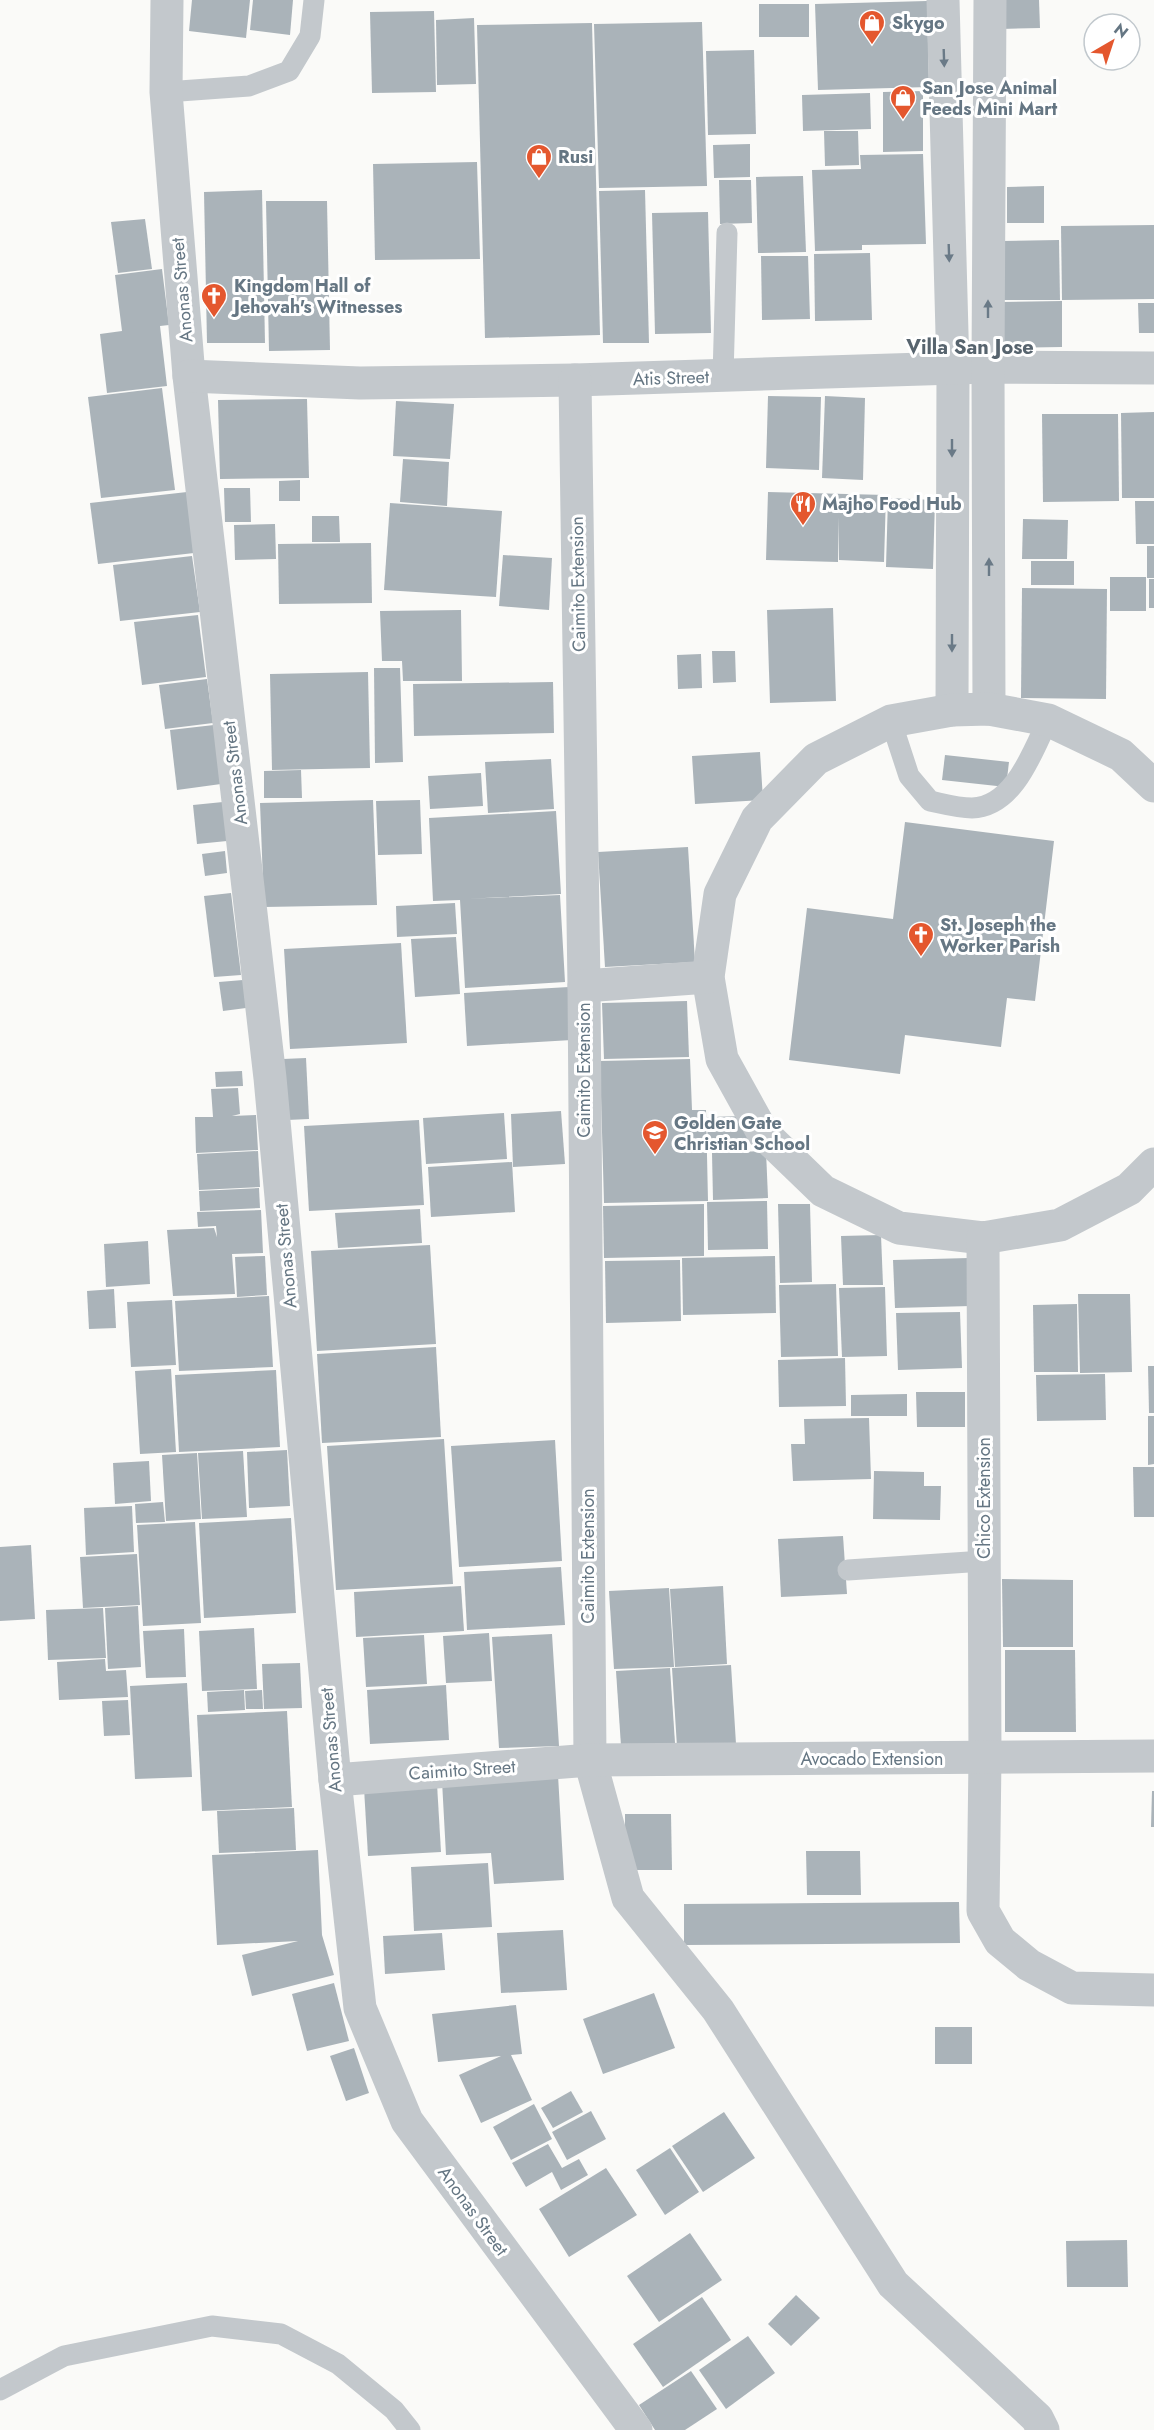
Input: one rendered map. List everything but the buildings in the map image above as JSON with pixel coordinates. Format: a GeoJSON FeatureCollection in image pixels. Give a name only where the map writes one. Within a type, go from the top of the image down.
{"type":"FeatureCollection","features":[{"type":"Feature","properties":{"kind":"street","name":"Anonas Street"},"geometry":{"type":"LineString","coordinates":[[167,0],[165,92],[189,376],[270,1078],[335,1780],[360,2008],[407,2121],[636,2430]]}},
{"type":"Feature","properties":{"kind":"street"},"geometry":{"type":"LineString","coordinates":[[943,0],[953,370],[952,710]]}},
{"type":"Feature","properties":{"kind":"street"},"geometry":{"type":"LineString","coordinates":[[989,710],[990,0]]}},
{"type":"Feature","properties":{"kind":"street","name":"Atis Street"},"geometry":{"type":"LineString","coordinates":[[189,376],[360,383],[575,380],[988,368],[1154,368]]}},
{"type":"Feature","properties":{"kind":"street","name":"Caimito Extension"},"geometry":{"type":"LineString","coordinates":[[575,380],[584,986],[590,1760],[628,1898],[718,2010],[893,2284],[1037,2418],[1043,2430]]}},
{"type":"Feature","properties":{"kind":"street"},"geometry":{"type":"LineString","coordinates":[[1154,786],[1121,755],[1048,720],[989,710],[952,710],[891,721],[816,759],[757,819],[720,894],[708,977],[722,1059],[763,1133],[824,1191],[899,1228],[983,1238],[1060,1225],[1129,1189],[1154,1164]]}},
{"type":"Feature","properties":{"kind":"street"},"geometry":{"type":"LineString","coordinates":[[584,986],[708,977]]}},
{"type":"Feature","properties":{"kind":"street","name":"Chico Extension"},"geometry":{"type":"LineString","coordinates":[[983,1238],[985,1758],[983,1911],[1000,1941],[1029,1965],[1072,1988],[1154,1990]]}},
{"type":"Feature","properties":{"kind":"street","name":"Avocado Extension"},"geometry":{"type":"LineString","coordinates":[[590,1760],[1154,1756]]}},
{"type":"Feature","properties":{"kind":"street","name":"Caimito Street"},"geometry":{"type":"LineString","coordinates":[[335,1780],[590,1760]]}},
{"type":"Feature","properties":{"kind":"lane"},"geometry":{"type":"LineString","coordinates":[[165,92],[249,86],[289,71],[310,36],[314,0]]}},
{"type":"Feature","properties":{"kind":"lane"},"geometry":{"type":"LineString","coordinates":[[723,376],[727,233]]}},
{"type":"Feature","properties":{"kind":"lane"},"geometry":{"type":"LineString","coordinates":[[891,721],[909,776],[930,801],[974,808],[992,803],[1018,782],[1048,720]]}},
{"type":"Feature","properties":{"kind":"lane"},"geometry":{"type":"LineString","coordinates":[[848,1570],[984,1562]]}},
{"type":"Feature","properties":{"kind":"lane"},"geometry":{"type":"LineString","coordinates":[[0,2390],[64,2356],[212,2325],[281,2334],[338,2364],[394,2410],[410,2430]]}},
{"type":"Feature","properties":{"kind":"place","name":"Skygo"},"geometry":{"type":"Point","coordinates":[872,46]}},
{"type":"Feature","properties":{"kind":"place","name":"San Jose Animal Feeds Mini Mart"},"geometry":{"type":"Point","coordinates":[903,121]}},
{"type":"Feature","properties":{"kind":"place","name":"Rusi"},"geometry":{"type":"Point","coordinates":[539,180]}},
{"type":"Feature","properties":{"kind":"place","name":"Kingdom Hall of Jehovah's Witnesses"},"geometry":{"type":"Point","coordinates":[214,319]}},
{"type":"Feature","properties":{"kind":"place","name":"Majho Food Hub"},"geometry":{"type":"Point","coordinates":[803,527]}},
{"type":"Feature","properties":{"kind":"place","name":"St. Joseph the Worker Parish"},"geometry":{"type":"Point","coordinates":[921,958]}},
{"type":"Feature","properties":{"kind":"place","name":"Golden Gate Christian School"},"geometry":{"type":"Point","coordinates":[655,1156]}},
{"type":"Feature","properties":{"kind":"district","name":"Villa San Jose"},"geometry":{"type":"Point","coordinates":[970,347]}}]}
